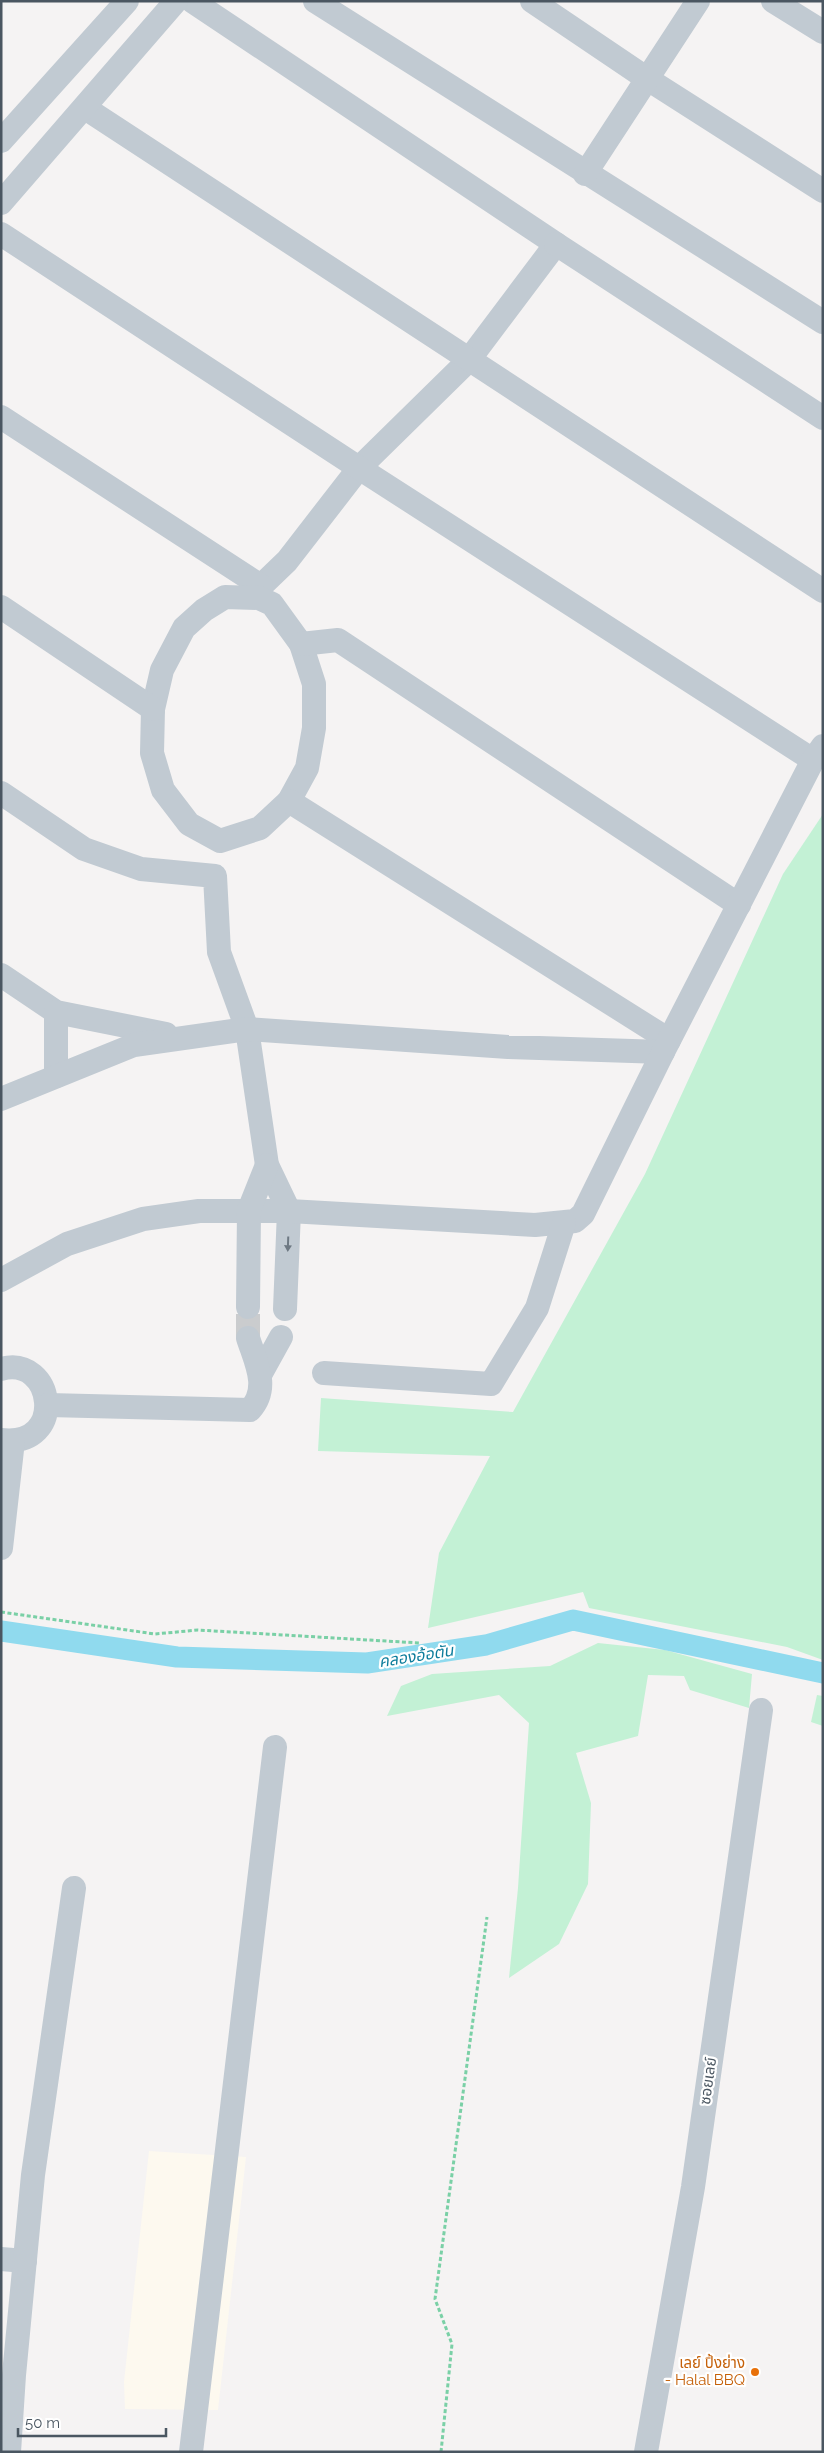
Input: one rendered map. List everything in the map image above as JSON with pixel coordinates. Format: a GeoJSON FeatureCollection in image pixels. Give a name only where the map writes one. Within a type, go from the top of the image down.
{"type":"FeatureCollection","features":[{"type":"Feature","properties":{"kind":"street"},"geometry":{"type":"LineString","coordinates":[[1,140],[127,1]]}},
{"type":"Feature","properties":{"kind":"street"},"geometry":{"type":"LineString","coordinates":[[1,203],[176,1]]}},
{"type":"Feature","properties":{"kind":"street"},"geometry":{"type":"LineString","coordinates":[[192,1],[556,244],[823,418]]}},
{"type":"Feature","properties":{"kind":"street"},"geometry":{"type":"LineString","coordinates":[[315,1],[585,174],[823,322]]}},
{"type":"Feature","properties":{"kind":"street"},"geometry":{"type":"LineString","coordinates":[[532,1],[646,78],[823,192]]}},
{"type":"Feature","properties":{"kind":"street"},"geometry":{"type":"LineString","coordinates":[[585,174],[698,1]]}},
{"type":"Feature","properties":{"kind":"street"},"geometry":{"type":"LineString","coordinates":[[773,1],[823,32]]}},
{"type":"Feature","properties":{"kind":"street"},"geometry":{"type":"LineString","coordinates":[[85,108],[468,361],[823,591]]}},
{"type":"Feature","properties":{"kind":"street"},"geometry":{"type":"LineString","coordinates":[[1,234],[359,468],[818,753],[666,1046],[583,1214],[575,1221],[536,1225],[289,1211],[199,1211],[143,1219],[67,1244],[1,1280]]}},
{"type":"Feature","properties":{"kind":"street"},"geometry":{"type":"LineString","coordinates":[[1,416],[260,592],[272,604],[302,644],[314,684],[314,728],[307,768],[289,800],[260,828],[220,841],[189,824],[163,790],[152,753],[153,709],[162,670],[184,628],[204,610],[225,598],[260,592],[287,561],[359,468],[468,361],[556,244]]}},
{"type":"Feature","properties":{"kind":"street"},"geometry":{"type":"LineString","coordinates":[[1,607],[153,709]]}},
{"type":"Feature","properties":{"kind":"street"},"geometry":{"type":"LineString","coordinates":[[302,644],[338,640],[739,905]]}},
{"type":"Feature","properties":{"kind":"street"},"geometry":{"type":"LineString","coordinates":[[1,794],[84,849],[141,869],[215,876]]}},
{"type":"Feature","properties":{"kind":"street"},"geometry":{"type":"LineString","coordinates":[[289,800],[666,1046]]}},
{"type":"Feature","properties":{"kind":"street"},"geometry":{"type":"LineString","coordinates":[[220,841],[215,876],[220,952],[247,1028],[267,1165],[289,1211],[285,1309]]}},
{"type":"Feature","properties":{"kind":"street"},"geometry":{"type":"LineString","coordinates":[[1,975],[56,1012],[183,1038]]}},
{"type":"Feature","properties":{"kind":"street"},"geometry":{"type":"LineString","coordinates":[[56,1012],[56,1076]]}},
{"type":"Feature","properties":{"kind":"street"},"geometry":{"type":"LineString","coordinates":[[1,1099],[134,1045],[247,1028],[508,1047],[666,1046]]}},
{"type":"Feature","properties":{"kind":"street"},"geometry":{"type":"LineString","coordinates":[[248,1307],[249,1210],[267,1165]]}},
{"type":"Feature","properties":{"kind":"street"},"geometry":{"type":"LineString","coordinates":[[324,1372],[491,1384],[537,1308],[564,1223]]}},
{"type":"Feature","properties":{"kind":"street"},"geometry":{"type":"LineString","coordinates":[[260,1375],[282,1337]]}},
{"type":"Feature","properties":{"kind":"street"},"geometry":{"type":"LineString","coordinates":[[48,1405],[250,1410],[261,1395],[260,1375],[248,1338]]}},
{"type":"Feature","properties":{"kind":"street"},"geometry":{"type":"LineString","coordinates":[[1,1369],[20,1369],[34,1376],[44,1389],[48,1405],[46,1416],[37,1429],[24,1438],[7,1440],[6,1502],[1,1548]]}},
{"type":"Feature","properties":{"kind":"street","name":"ซอยเลย์"},"geometry":{"type":"LineString","coordinates":[[646,2452],[693,2187],[761,1710]]}},
{"type":"Feature","properties":{"kind":"street"},"geometry":{"type":"LineString","coordinates":[[191,2452],[275,1747]]}},
{"type":"Feature","properties":{"kind":"street"},"geometry":{"type":"LineString","coordinates":[[9,2452],[33,2174],[74,1888]]}},
{"type":"Feature","properties":{"kind":"street"},"geometry":{"type":"LineString","coordinates":[[1,2259],[25,2261]]}},
{"type":"Feature","properties":{"kind":"path"},"geometry":{"type":"LineString","coordinates":[[1,1612],[155,1634],[198,1630],[420,1642]]}},
{"type":"Feature","properties":{"kind":"path"},"geometry":{"type":"LineString","coordinates":[[441,2452],[452,2344],[435,2300],[487,1918]]}},
{"type":"Feature","properties":{"kind":"shaded area"},"geometry":{"type":"Polygon","coordinates":[[[149,2151],[246,2157],[218,2410],[125,2409],[124,2382],[149,2151]]]}},
{"type":"Feature","properties":{"kind":"green space"},"geometry":{"type":"Polygon","coordinates":[[[823,814],[823,1660],[787,1647],[589,1608],[583,1592],[428,1628],[439,1553],[490,1456],[318,1451],[321,1398],[513,1412],[645,1174],[783,874],[823,814]]]}},
{"type":"Feature","properties":{"kind":"green space"},"geometry":{"type":"Polygon","coordinates":[[[598,1643],[665,1650],[752,1674],[749,1708],[690,1690],[684,1676],[648,1675],[638,1736],[576,1753],[591,1803],[588,1884],[559,1944],[509,1978],[518,1888],[529,1723],[499,1695],[387,1716],[401,1686],[432,1674],[550,1666],[598,1643]]]}},
{"type":"Feature","properties":{"kind":"green space"},"geometry":{"type":"Polygon","coordinates":[[[817,1695],[823,1696],[823,1726],[811,1722],[817,1695]]]}},
{"type":"Feature","properties":{"kind":"waterway","name":"คลองอ้อตัน"},"geometry":{"type":"LineString","coordinates":[[1,1631],[177,1657],[367,1663],[486,1645],[573,1620],[823,1673]]}},
{"type":"Feature","properties":{"kind":"tunnel"},"geometry":{"type":"LineString","coordinates":[[248,1307],[248,1338]]}},
{"type":"Feature","properties":{"kind":"place","name":"เลย์ ปิ้งย่าง - Halal BBQ"},"geometry":{"type":"Point","coordinates":[755,2372]}}]}
